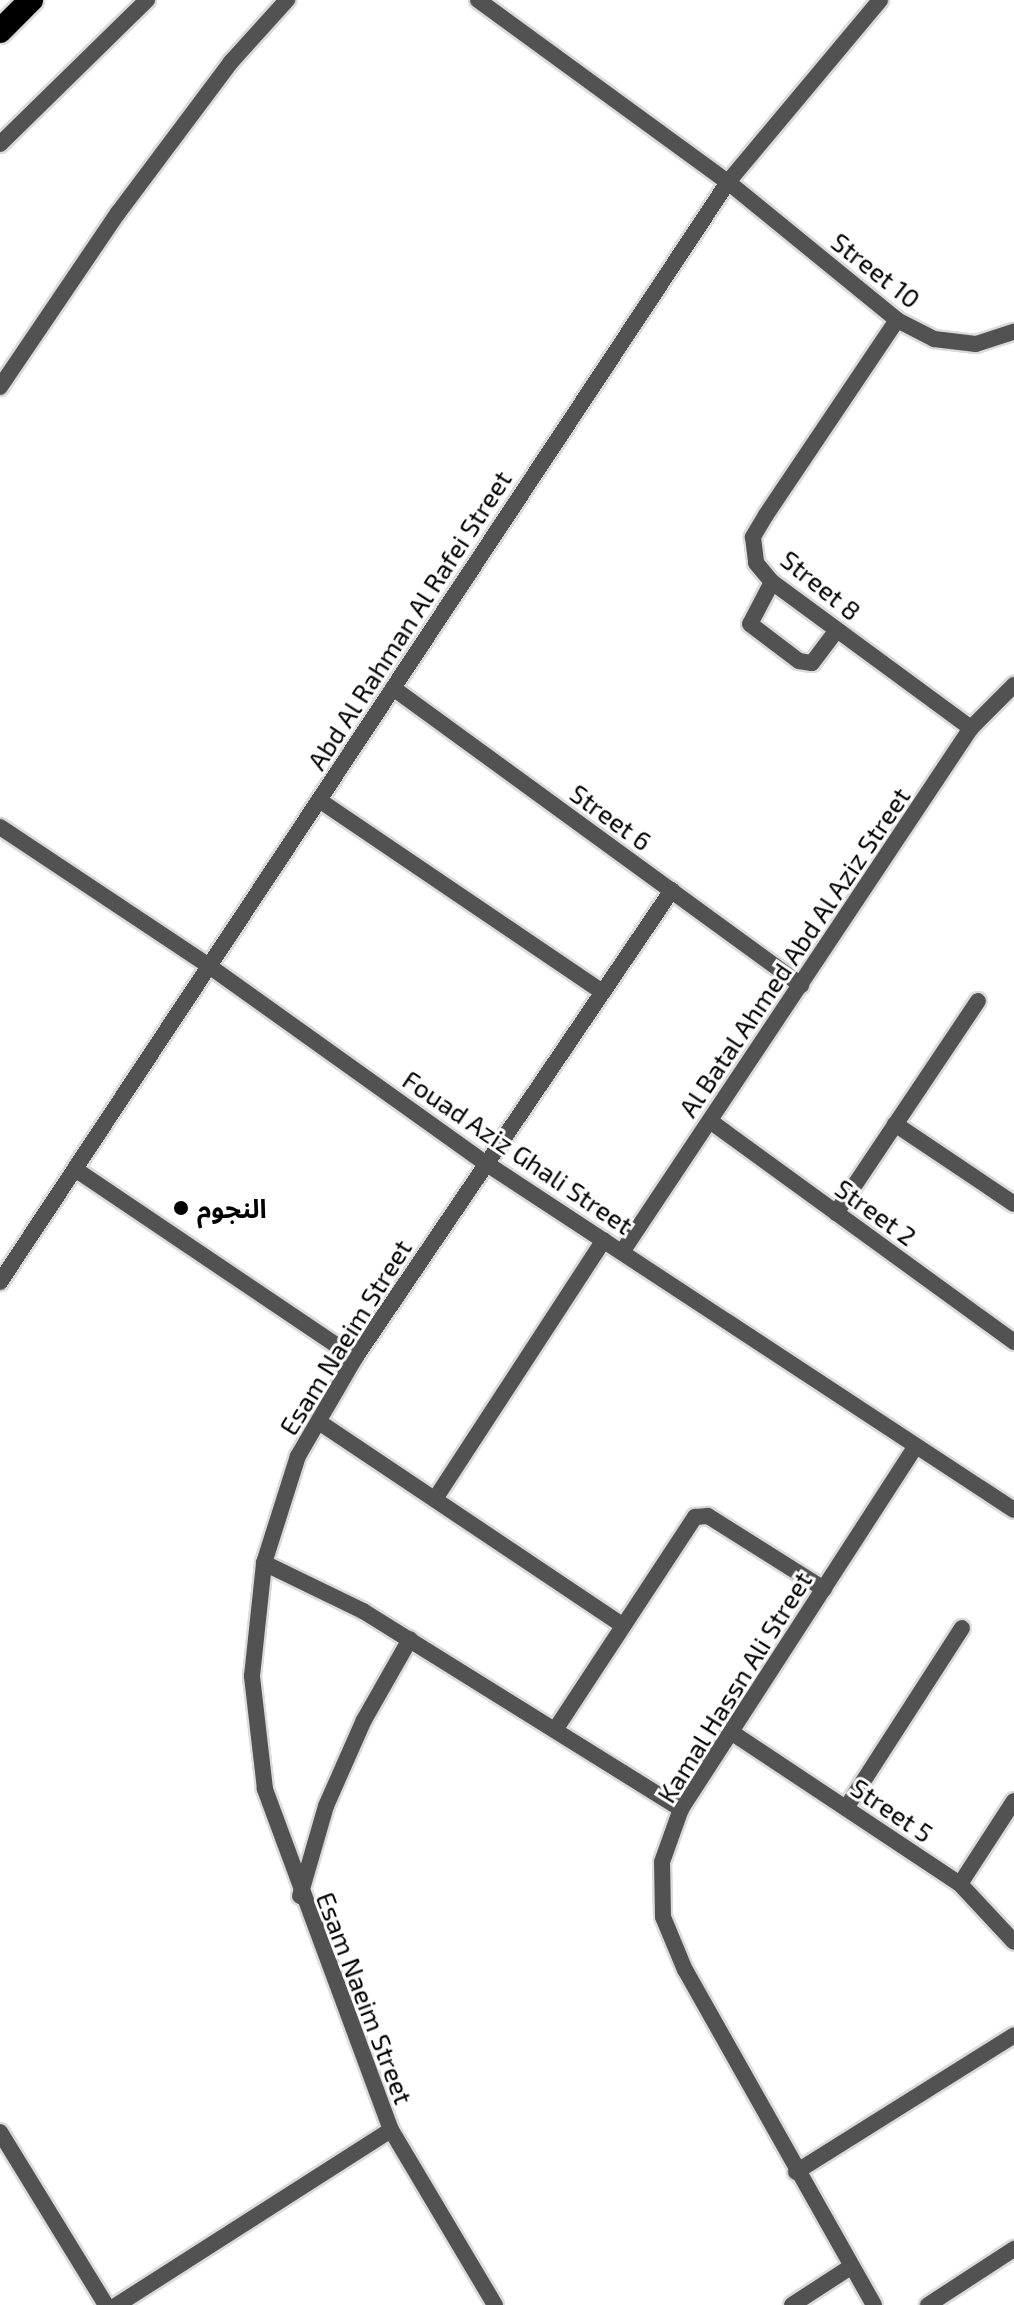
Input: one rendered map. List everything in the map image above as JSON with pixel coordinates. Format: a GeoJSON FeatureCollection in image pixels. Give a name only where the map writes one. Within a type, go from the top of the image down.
{"type":"FeatureCollection","features":[{"type":"Feature","properties":{"kind":"highway"},"geometry":{"type":"LineString","coordinates":[[0,31],[31,0]]}},
{"type":"Feature","properties":{"kind":"street"},"geometry":{"type":"LineString","coordinates":[[0,144],[147,0]]}},
{"type":"Feature","properties":{"kind":"street"},"geometry":{"type":"LineString","coordinates":[[0,387],[137,188],[231,62],[287,0]]}},
{"type":"Feature","properties":{"kind":"street","name":"Street 10"},"geometry":{"type":"LineString","coordinates":[[478,0],[728,182],[897,320],[934,339],[976,344],[1014,332]]}},
{"type":"Feature","properties":{"kind":"street","name":"Abd Al Rahman Al Rafei Street"},"geometry":{"type":"LineString","coordinates":[[0,1282],[728,182],[880,0]]}},
{"type":"Feature","properties":{"kind":"street","name":"Street 8"},"geometry":{"type":"LineString","coordinates":[[897,320],[753,537],[756,563],[772,582],[971,728]]}},
{"type":"Feature","properties":{"kind":"street"},"geometry":{"type":"LineString","coordinates":[[772,582],[750,624],[799,661],[812,663],[837,630]]}},
{"type":"Feature","properties":{"kind":"street","name":"Al Batal Ahmed Abd Al Aziz Street"},"geometry":{"type":"LineString","coordinates":[[622,1252],[971,728],[1014,685]]}},
{"type":"Feature","properties":{"kind":"street","name":"Street 6"},"geometry":{"type":"LineString","coordinates":[[393,688],[801,985]]}},
{"type":"Feature","properties":{"kind":"street"},"geometry":{"type":"LineString","coordinates":[[319,800],[603,992]]}},
{"type":"Feature","properties":{"kind":"street","name":"Fouad Aziz Ghali Street"},"geometry":{"type":"LineString","coordinates":[[0,827],[209,966],[487,1164],[1014,1510]]}},
{"type":"Feature","properties":{"kind":"street","name":"Esam Naeim Street"},"geometry":{"type":"LineString","coordinates":[[495,2305],[391,2130],[300,1896],[263,1775],[252,1676],[264,1563],[298,1456],[355,1358],[672,890]]}},
{"type":"Feature","properties":{"kind":"street"},"geometry":{"type":"LineString","coordinates":[[836,1213],[978,1001]]}},
{"type":"Feature","properties":{"kind":"street","name":"Street 2"},"geometry":{"type":"LineString","coordinates":[[710,1121],[1014,1342]]}},
{"type":"Feature","properties":{"kind":"street"},"geometry":{"type":"LineString","coordinates":[[895,1124],[1014,1204]]}},
{"type":"Feature","properties":{"kind":"street"},"geometry":{"type":"LineString","coordinates":[[75,1169],[355,1358]]}},
{"type":"Feature","properties":{"kind":"street"},"geometry":{"type":"LineString","coordinates":[[435,1499],[604,1240]]}},
{"type":"Feature","properties":{"kind":"street"},"geometry":{"type":"LineString","coordinates":[[319,1422],[622,1625]]}},
{"type":"Feature","properties":{"kind":"street","name":"Kamal Hassn Ali Street"},"geometry":{"type":"LineString","coordinates":[[874,2305],[849,2268],[685,1970],[663,1917],[662,1862],[681,1809],[916,1446]]}},
{"type":"Feature","properties":{"kind":"street"},"geometry":{"type":"LineString","coordinates":[[555,1730],[695,1517],[708,1516],[824,1589]]}},
{"type":"Feature","properties":{"kind":"street"},"geometry":{"type":"LineString","coordinates":[[264,1563],[410,1639],[681,1809]]}},
{"type":"Feature","properties":{"kind":"street"},"geometry":{"type":"LineString","coordinates":[[846,1808],[962,1628]]}},
{"type":"Feature","properties":{"kind":"street"},"geometry":{"type":"LineString","coordinates":[[300,1896],[326,1806],[364,1720],[410,1639]]}},
{"type":"Feature","properties":{"kind":"street","name":"Street 5"},"geometry":{"type":"LineString","coordinates":[[731,1732],[960,1884],[1014,1942]]}},
{"type":"Feature","properties":{"kind":"street"},"geometry":{"type":"LineString","coordinates":[[960,1884],[1014,1801]]}},
{"type":"Feature","properties":{"kind":"street"},"geometry":{"type":"LineString","coordinates":[[796,2172],[1014,2035]]}},
{"type":"Feature","properties":{"kind":"street"},"geometry":{"type":"LineString","coordinates":[[117,2305],[391,2130]]}},
{"type":"Feature","properties":{"kind":"street"},"geometry":{"type":"LineString","coordinates":[[0,2132],[106,2305]]}},
{"type":"Feature","properties":{"kind":"street"},"geometry":{"type":"LineString","coordinates":[[928,2305],[1014,2249]]}},
{"type":"Feature","properties":{"kind":"street"},"geometry":{"type":"LineString","coordinates":[[792,2305],[849,2268]]}},
{"type":"Feature","properties":{"kind":"place","name":"النجوم"},"geometry":{"type":"Point","coordinates":[181,1208]}}]}
